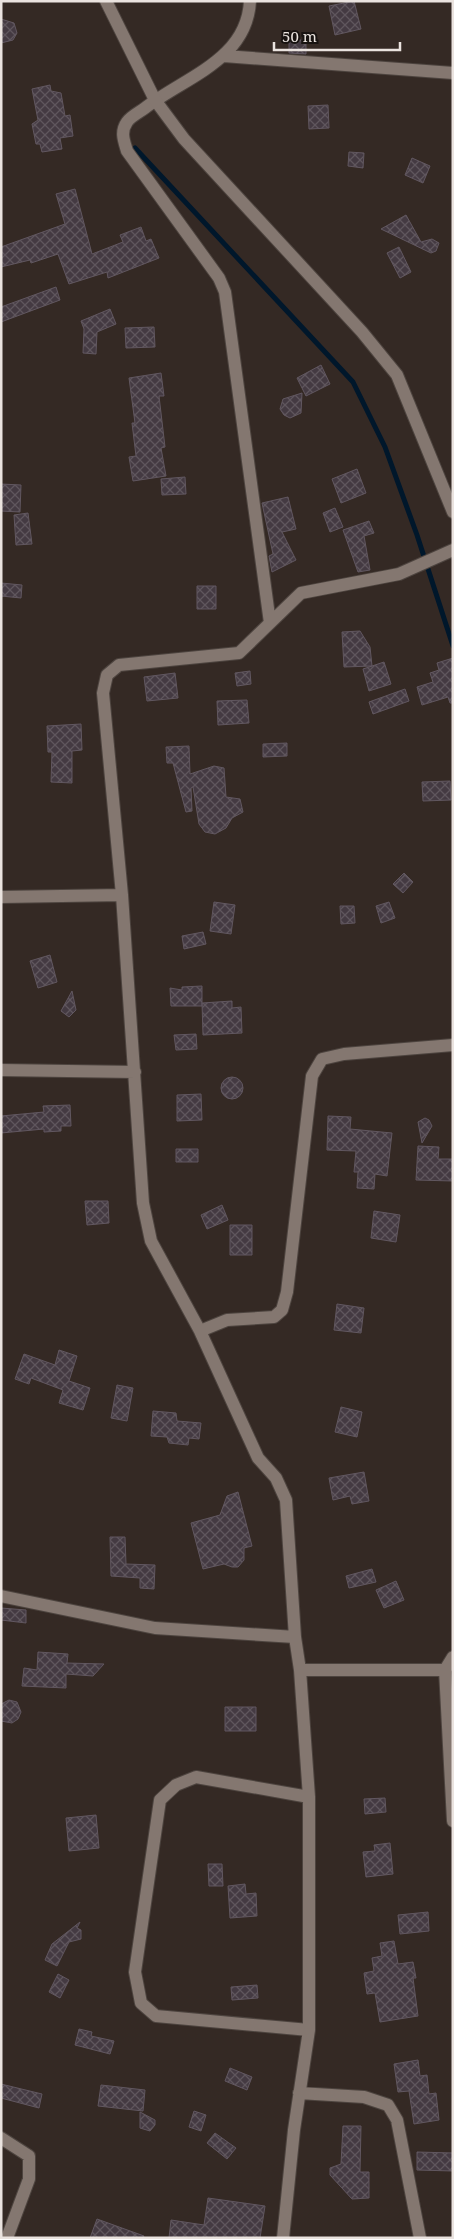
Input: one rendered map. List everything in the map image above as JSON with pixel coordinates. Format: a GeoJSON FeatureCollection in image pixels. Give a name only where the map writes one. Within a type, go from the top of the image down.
{"type":"FeatureCollection","features":[{"type":"Feature","properties":{"kind":"street"},"geometry":{"type":"LineString","coordinates":[[106,1],[155,100],[197,153],[389,362],[410,404],[453,512]]}},
{"type":"Feature","properties":{"kind":"street"},"geometry":{"type":"LineString","coordinates":[[245,1],[247,22]]}},
{"type":"Feature","properties":{"kind":"street"},"geometry":{"type":"LineString","coordinates":[[250,1],[247,22],[236,42],[224,56],[185,83],[155,100],[127,122],[122,136],[127,151],[219,278],[225,292],[270,623]]}},
{"type":"Feature","properties":{"kind":"street"},"geometry":{"type":"LineString","coordinates":[[224,56],[453,73]]}},
{"type":"Feature","properties":{"kind":"street"},"geometry":{"type":"LineString","coordinates":[[283,2238],[299,2093],[309,2030],[309,1798],[300,1670],[295,1637],[286,1500],[276,1478],[258,1458],[200,1331],[151,1240],[143,1204],[122,894],[103,693],[107,675],[120,665],[239,653],[301,593],[399,574],[453,550]]}},
{"type":"Feature","properties":{"kind":"street"},"geometry":{"type":"LineString","coordinates":[[1,896],[122,894]]}},
{"type":"Feature","properties":{"kind":"street"},"geometry":{"type":"LineString","coordinates":[[200,1331],[227,1320],[274,1317],[282,1310],[286,1292],[312,1076],[322,1059],[344,1054],[453,1045]]}},
{"type":"Feature","properties":{"kind":"street"},"geometry":{"type":"LineString","coordinates":[[1,1070],[135,1072]]}},
{"type":"Feature","properties":{"kind":"street"},"geometry":{"type":"LineString","coordinates":[[1,1596],[155,1628],[295,1637]]}},
{"type":"Feature","properties":{"kind":"street"},"geometry":{"type":"LineString","coordinates":[[453,1657],[445,1670],[453,1821]]}},
{"type":"Feature","properties":{"kind":"street"},"geometry":{"type":"LineString","coordinates":[[300,1670],[445,1670]]}},
{"type":"Feature","properties":{"kind":"street"},"geometry":{"type":"LineString","coordinates":[[309,1798],[196,1777],[176,1785],[160,1800],[135,1972],[140,2003],[156,2016],[309,2030]]}},
{"type":"Feature","properties":{"kind":"street"},"geometry":{"type":"LineString","coordinates":[[299,2093],[364,2097],[388,2105],[397,2120],[420,2238]]}},
{"type":"Feature","properties":{"kind":"street"},"geometry":{"type":"LineString","coordinates":[[1,2138],[29,2156],[29,2179],[7,2238]]}},
{"type":"Feature","properties":{"kind":"building"},"geometry":{"type":"Polygon","coordinates":[[[354,1],[361,29],[335,35],[329,6],[354,1]]]}},
{"type":"Feature","properties":{"kind":"building"},"geometry":{"type":"Polygon","coordinates":[[[1,19],[14,23],[17,33],[13,40],[1,43],[1,19]]]}},
{"type":"Feature","properties":{"kind":"building"},"geometry":{"type":"Polygon","coordinates":[[[289,40],[306,40],[306,54],[289,53],[289,40]]]}},
{"type":"Feature","properties":{"kind":"building"},"geometry":{"type":"Polygon","coordinates":[[[50,85],[51,91],[61,93],[65,116],[70,115],[73,136],[60,138],[62,149],[42,152],[40,144],[36,144],[32,124],[38,120],[32,89],[50,85]]]}},
{"type":"Feature","properties":{"kind":"building"},"geometry":{"type":"Polygon","coordinates":[[[328,105],[329,128],[309,129],[308,106],[328,105]]]}},
{"type":"Feature","properties":{"kind":"building"},"geometry":{"type":"Polygon","coordinates":[[[349,152],[364,153],[363,168],[348,166],[349,152]]]}},
{"type":"Feature","properties":{"kind":"building"},"geometry":{"type":"Polygon","coordinates":[[[412,158],[430,166],[423,183],[405,175],[412,158]]]}},
{"type":"Feature","properties":{"kind":"building"},"geometry":{"type":"Polygon","coordinates":[[[75,189],[92,254],[123,242],[120,235],[141,227],[146,241],[151,239],[159,258],[108,278],[107,272],[69,284],[58,254],[31,263],[30,260],[1,267],[1,247],[65,224],[56,194],[75,189]]]}},
{"type":"Feature","properties":{"kind":"building"},"geometry":{"type":"Polygon","coordinates":[[[406,215],[421,242],[432,239],[439,243],[436,251],[431,253],[381,229],[406,215]]]}},
{"type":"Feature","properties":{"kind":"building"},"geometry":{"type":"Polygon","coordinates":[[[399,247],[411,272],[400,278],[387,253],[399,247]]]}},
{"type":"Feature","properties":{"kind":"building"},"geometry":{"type":"Polygon","coordinates":[[[56,287],[60,300],[1,322],[1,307],[56,287]]]}},
{"type":"Feature","properties":{"kind":"building"},"geometry":{"type":"Polygon","coordinates":[[[110,309],[116,324],[97,332],[96,354],[83,353],[84,329],[81,321],[110,309]]]}},
{"type":"Feature","properties":{"kind":"building"},"geometry":{"type":"Polygon","coordinates":[[[154,327],[155,347],[126,348],[125,328],[154,327]]]}},
{"type":"Feature","properties":{"kind":"building"},"geometry":{"type":"Polygon","coordinates":[[[321,365],[330,384],[306,396],[297,378],[321,365]]]}},
{"type":"Feature","properties":{"kind":"building"},"geometry":{"type":"Polygon","coordinates":[[[161,373],[164,396],[159,396],[165,447],[161,448],[166,476],[133,481],[129,457],[136,456],[132,423],[135,423],[129,378],[161,373]]]}},
{"type":"Feature","properties":{"kind":"building"},"geometry":{"type":"Polygon","coordinates":[[[302,393],[301,413],[290,418],[284,415],[280,409],[283,399],[302,393]]]}},
{"type":"Feature","properties":{"kind":"building"},"geometry":{"type":"Polygon","coordinates":[[[357,469],[366,493],[341,503],[332,479],[357,469]]]}},
{"type":"Feature","properties":{"kind":"building"},"geometry":{"type":"Polygon","coordinates":[[[185,477],[186,494],[162,495],[161,479],[185,477]]]}},
{"type":"Feature","properties":{"kind":"building"},"geometry":{"type":"Polygon","coordinates":[[[1,484],[21,485],[20,512],[1,511],[1,484]]]}},
{"type":"Feature","properties":{"kind":"building"},"geometry":{"type":"Polygon","coordinates":[[[288,497],[296,529],[282,532],[296,560],[272,572],[269,556],[273,554],[262,503],[288,497]]]}},
{"type":"Feature","properties":{"kind":"building"},"geometry":{"type":"Polygon","coordinates":[[[335,508],[343,527],[330,532],[323,513],[335,508]]]}},
{"type":"Feature","properties":{"kind":"building"},"geometry":{"type":"Polygon","coordinates":[[[28,513],[32,544],[16,545],[14,515],[28,513]]]}},
{"type":"Feature","properties":{"kind":"building"},"geometry":{"type":"Polygon","coordinates":[[[369,521],[374,533],[364,536],[370,570],[358,572],[343,530],[369,521]]]}},
{"type":"Feature","properties":{"kind":"building"},"geometry":{"type":"Polygon","coordinates":[[[1,583],[22,585],[21,598],[1,596],[1,583]]]}},
{"type":"Feature","properties":{"kind":"building"},"geometry":{"type":"Polygon","coordinates":[[[197,586],[216,586],[216,609],[197,609],[197,586]]]}},
{"type":"Feature","properties":{"kind":"building"},"geometry":{"type":"Polygon","coordinates":[[[360,631],[370,647],[372,666],[344,667],[342,632],[360,631]]]}},
{"type":"Feature","properties":{"kind":"building"},"geometry":{"type":"Polygon","coordinates":[[[453,658],[453,703],[450,703],[448,697],[422,705],[417,687],[433,682],[430,673],[439,670],[437,663],[453,658]]]}},
{"type":"Feature","properties":{"kind":"building"},"geometry":{"type":"Polygon","coordinates":[[[384,662],[391,684],[369,691],[363,669],[384,662]]]}},
{"type":"Feature","properties":{"kind":"building"},"geometry":{"type":"Polygon","coordinates":[[[250,671],[251,684],[237,686],[235,673],[250,671]]]}},
{"type":"Feature","properties":{"kind":"building"},"geometry":{"type":"Polygon","coordinates":[[[175,673],[178,698],[147,701],[144,677],[175,673]]]}},
{"type":"Feature","properties":{"kind":"building"},"geometry":{"type":"Polygon","coordinates":[[[405,689],[409,701],[373,714],[369,702],[405,689]]]}},
{"type":"Feature","properties":{"kind":"building"},"geometry":{"type":"Polygon","coordinates":[[[247,700],[249,723],[218,725],[217,701],[247,700]]]}},
{"type":"Feature","properties":{"kind":"building"},"geometry":{"type":"Polygon","coordinates":[[[81,724],[82,750],[72,751],[72,783],[51,782],[52,752],[48,752],[47,726],[81,724]]]}},
{"type":"Feature","properties":{"kind":"building"},"geometry":{"type":"Polygon","coordinates":[[[287,743],[287,756],[263,757],[263,744],[287,743]]]}},
{"type":"Feature","properties":{"kind":"building"},"geometry":{"type":"Polygon","coordinates":[[[189,746],[190,774],[214,766],[224,768],[226,797],[240,799],[243,812],[232,818],[226,828],[215,834],[205,832],[199,824],[193,787],[191,788],[192,811],[186,812],[173,763],[167,763],[166,747],[189,746]]]}},
{"type":"Feature","properties":{"kind":"building"},"geometry":{"type":"Polygon","coordinates":[[[450,781],[451,800],[423,801],[422,782],[450,781]]]}},
{"type":"Feature","properties":{"kind":"building"},"geometry":{"type":"Polygon","coordinates":[[[404,873],[413,882],[403,893],[393,884],[404,873]]]}},
{"type":"Feature","properties":{"kind":"building"},"geometry":{"type":"Polygon","coordinates":[[[214,902],[235,905],[231,934],[210,931],[214,902]]]}},
{"type":"Feature","properties":{"kind":"building"},"geometry":{"type":"Polygon","coordinates":[[[389,902],[395,918],[381,923],[376,906],[389,902]]]}},
{"type":"Feature","properties":{"kind":"building"},"geometry":{"type":"Polygon","coordinates":[[[340,906],[354,906],[355,923],[341,924],[340,906]]]}},
{"type":"Feature","properties":{"kind":"building"},"geometry":{"type":"Polygon","coordinates":[[[203,932],[206,944],[184,949],[182,936],[203,932]]]}},
{"type":"Feature","properties":{"kind":"building"},"geometry":{"type":"Polygon","coordinates":[[[50,955],[57,982],[38,988],[30,961],[50,955]]]}},
{"type":"Feature","properties":{"kind":"building"},"geometry":{"type":"Polygon","coordinates":[[[202,986],[202,1006],[171,1006],[170,988],[182,990],[182,987],[202,986]]]}},
{"type":"Feature","properties":{"kind":"building"},"geometry":{"type":"Polygon","coordinates":[[[72,991],[76,1010],[69,1017],[61,1011],[72,991]]]}},
{"type":"Feature","properties":{"kind":"building"},"geometry":{"type":"Polygon","coordinates":[[[232,1001],[232,1008],[241,1007],[242,1033],[203,1035],[202,1003],[232,1001]]]}},
{"type":"Feature","properties":{"kind":"building"},"geometry":{"type":"Polygon","coordinates":[[[196,1034],[197,1049],[176,1050],[174,1035],[196,1034]]]}},
{"type":"Feature","properties":{"kind":"building"},"geometry":{"type":"Polygon","coordinates":[[[232,1077],[240,1080],[243,1088],[240,1096],[232,1099],[224,1096],[221,1088],[224,1080],[232,1077]]]}},
{"type":"Feature","properties":{"kind":"building"},"geometry":{"type":"Polygon","coordinates":[[[201,1094],[202,1120],[177,1121],[177,1095],[201,1094]]]}},
{"type":"Feature","properties":{"kind":"building"},"geometry":{"type":"Polygon","coordinates":[[[70,1105],[71,1126],[61,1126],[61,1131],[44,1132],[44,1129],[1,1133],[1,1116],[44,1112],[43,1106],[70,1105]]]}},
{"type":"Feature","properties":{"kind":"building"},"geometry":{"type":"Polygon","coordinates":[[[328,1116],[351,1117],[350,1129],[392,1133],[387,1176],[375,1174],[374,1189],[357,1188],[358,1172],[354,1172],[356,1151],[327,1150],[328,1116]]]}},
{"type":"Feature","properties":{"kind":"building"},"geometry":{"type":"Polygon","coordinates":[[[425,1118],[429,1120],[432,1126],[422,1143],[418,1122],[425,1118]]]}},
{"type":"Feature","properties":{"kind":"building"},"geometry":{"type":"Polygon","coordinates":[[[418,1146],[439,1147],[438,1159],[453,1159],[453,1181],[416,1180],[418,1146]]]}},
{"type":"Feature","properties":{"kind":"building"},"geometry":{"type":"Polygon","coordinates":[[[176,1149],[198,1149],[198,1162],[176,1162],[176,1149]]]}},
{"type":"Feature","properties":{"kind":"building"},"geometry":{"type":"Polygon","coordinates":[[[85,1201],[108,1201],[109,1223],[87,1225],[85,1201]]]}},
{"type":"Feature","properties":{"kind":"building"},"geometry":{"type":"Polygon","coordinates":[[[222,1205],[228,1220],[207,1229],[201,1215],[222,1205]]]}},
{"type":"Feature","properties":{"kind":"building"},"geometry":{"type":"Polygon","coordinates":[[[374,1211],[400,1215],[396,1242],[371,1238],[374,1211]]]}},
{"type":"Feature","properties":{"kind":"building"},"geometry":{"type":"Polygon","coordinates":[[[230,1225],[252,1225],[252,1255],[230,1255],[230,1225]]]}},
{"type":"Feature","properties":{"kind":"building"},"geometry":{"type":"Polygon","coordinates":[[[337,1304],[364,1308],[361,1333],[334,1330],[337,1304]]]}},
{"type":"Feature","properties":{"kind":"building"},"geometry":{"type":"Polygon","coordinates":[[[59,1350],[77,1356],[69,1381],[90,1388],[83,1410],[59,1403],[63,1390],[31,1378],[29,1384],[15,1379],[24,1354],[55,1365],[59,1350]]]}},
{"type":"Feature","properties":{"kind":"building"},"geometry":{"type":"Polygon","coordinates":[[[117,1385],[133,1388],[127,1421],[111,1418],[117,1385]]]}},
{"type":"Feature","properties":{"kind":"building"},"geometry":{"type":"Polygon","coordinates":[[[341,1407],[362,1412],[357,1437],[335,1432],[341,1407]]]}},
{"type":"Feature","properties":{"kind":"building"},"geometry":{"type":"Polygon","coordinates":[[[153,1411],[176,1413],[177,1421],[201,1423],[199,1439],[189,1438],[188,1445],[169,1443],[167,1437],[151,1436],[153,1411]]]}},
{"type":"Feature","properties":{"kind":"building"},"geometry":{"type":"Polygon","coordinates":[[[364,1472],[369,1501],[352,1504],[350,1496],[333,1500],[329,1478],[364,1472]]]}},
{"type":"Feature","properties":{"kind":"building"},"geometry":{"type":"Polygon","coordinates":[[[238,1492],[252,1546],[244,1548],[244,1560],[238,1567],[224,1564],[203,1569],[191,1523],[220,1515],[227,1496],[238,1492]]]}},
{"type":"Feature","properties":{"kind":"building"},"geometry":{"type":"Polygon","coordinates":[[[110,1537],[125,1537],[126,1564],[155,1565],[154,1589],[140,1588],[140,1578],[111,1576],[110,1537]]]}},
{"type":"Feature","properties":{"kind":"building"},"geometry":{"type":"Polygon","coordinates":[[[372,1569],[376,1582],[349,1588],[346,1576],[372,1569]]]}},
{"type":"Feature","properties":{"kind":"building"},"geometry":{"type":"Polygon","coordinates":[[[396,1581],[404,1600],[384,1608],[376,1590],[396,1581]]]}},
{"type":"Feature","properties":{"kind":"building"},"geometry":{"type":"Polygon","coordinates":[[[1,1608],[26,1610],[26,1623],[1,1620],[1,1608]]]}},
{"type":"Feature","properties":{"kind":"building"},"geometry":{"type":"Polygon","coordinates":[[[38,1652],[68,1654],[67,1663],[104,1664],[93,1676],[66,1674],[66,1688],[22,1686],[24,1668],[37,1670],[38,1652]]]}},
{"type":"Feature","properties":{"kind":"building"},"geometry":{"type":"Polygon","coordinates":[[[9,1700],[17,1702],[21,1712],[18,1719],[12,1723],[1,1721],[1,1704],[9,1700]]]}},
{"type":"Feature","properties":{"kind":"building"},"geometry":{"type":"Polygon","coordinates":[[[225,1707],[256,1707],[256,1731],[225,1731],[225,1707]]]}},
{"type":"Feature","properties":{"kind":"building"},"geometry":{"type":"Polygon","coordinates":[[[385,1798],[386,1812],[365,1814],[364,1799],[385,1798]]]}},
{"type":"Feature","properties":{"kind":"building"},"geometry":{"type":"Polygon","coordinates":[[[96,1815],[99,1848],[69,1851],[66,1818],[96,1815]]]}},
{"type":"Feature","properties":{"kind":"building"},"geometry":{"type":"Polygon","coordinates":[[[390,1843],[393,1874],[366,1877],[363,1852],[375,1851],[374,1845],[390,1843]]]}},
{"type":"Feature","properties":{"kind":"building"},"geometry":{"type":"Polygon","coordinates":[[[208,1864],[222,1864],[223,1886],[209,1886],[208,1864]]]}},
{"type":"Feature","properties":{"kind":"building"},"geometry":{"type":"Polygon","coordinates":[[[245,1884],[246,1894],[256,1893],[257,1916],[230,1918],[228,1886],[245,1884]]]}},
{"type":"Feature","properties":{"kind":"building"},"geometry":{"type":"Polygon","coordinates":[[[428,1912],[429,1931],[400,1934],[398,1915],[428,1912]]]}},
{"type":"Feature","properties":{"kind":"building"},"geometry":{"type":"Polygon","coordinates":[[[80,1922],[77,1928],[81,1930],[81,1939],[69,1942],[57,1966],[45,1960],[52,1944],[80,1922]]]}},
{"type":"Feature","properties":{"kind":"building"},"geometry":{"type":"Polygon","coordinates":[[[394,1941],[398,1964],[413,1962],[416,1978],[413,1978],[418,2016],[380,2022],[375,1993],[367,1994],[364,1973],[374,1971],[372,1958],[382,1956],[380,1943],[394,1941]]]}},
{"type":"Feature","properties":{"kind":"building"},"geometry":{"type":"Polygon","coordinates":[[[58,1974],[69,1980],[60,1998],[49,1992],[58,1974]]]}},
{"type":"Feature","properties":{"kind":"building"},"geometry":{"type":"Polygon","coordinates":[[[257,1985],[258,1998],[232,2000],[231,1987],[257,1985]]]}},
{"type":"Feature","properties":{"kind":"building"},"geometry":{"type":"Polygon","coordinates":[[[79,2029],[92,2032],[91,2036],[114,2041],[110,2054],[75,2045],[79,2029]]]}},
{"type":"Feature","properties":{"kind":"building"},"geometry":{"type":"Polygon","coordinates":[[[418,2060],[420,2076],[427,2075],[429,2094],[436,2093],[439,2120],[414,2124],[409,2091],[398,2092],[394,2064],[418,2060]]]}},
{"type":"Feature","properties":{"kind":"building"},"geometry":{"type":"Polygon","coordinates":[[[230,2068],[252,2077],[247,2090],[225,2081],[230,2068]]]}},
{"type":"Feature","properties":{"kind":"building"},"geometry":{"type":"Polygon","coordinates":[[[1,2084],[42,2094],[39,2108],[1,2098],[1,2084]]]}},
{"type":"Feature","properties":{"kind":"building"},"geometry":{"type":"Polygon","coordinates":[[[101,2085],[145,2090],[143,2111],[98,2106],[101,2085]]]}},
{"type":"Feature","properties":{"kind":"building"},"geometry":{"type":"Polygon","coordinates":[[[194,2111],[206,2115],[201,2131],[189,2127],[194,2111]]]}},
{"type":"Feature","properties":{"kind":"building"},"geometry":{"type":"Polygon","coordinates":[[[140,2112],[155,2120],[155,2125],[150,2131],[140,2128],[140,2112]]]}},
{"type":"Feature","properties":{"kind":"building"},"geometry":{"type":"Polygon","coordinates":[[[343,2126],[361,2126],[360,2172],[369,2172],[369,2198],[352,2199],[330,2175],[330,2168],[341,2164],[343,2126]]]}},
{"type":"Feature","properties":{"kind":"building"},"geometry":{"type":"Polygon","coordinates":[[[215,2133],[236,2148],[227,2159],[207,2143],[215,2133]]]}},
{"type":"Feature","properties":{"kind":"building"},"geometry":{"type":"Polygon","coordinates":[[[417,2152],[453,2153],[453,2171],[417,2170],[417,2152]]]}},
{"type":"Feature","properties":{"kind":"building"},"geometry":{"type":"Polygon","coordinates":[[[208,2198],[265,2206],[260,2238],[169,2238],[171,2220],[204,2225],[208,2198]]]}},
{"type":"Feature","properties":{"kind":"building"},"geometry":{"type":"Polygon","coordinates":[[[97,2219],[144,2236],[143,2238],[90,2238],[97,2219]]]}},
{"type":"Feature","properties":{"kind":"waterway"},"geometry":{"type":"LineString","coordinates":[[135,148],[353,382],[385,447],[417,535],[453,646]]}}]}
